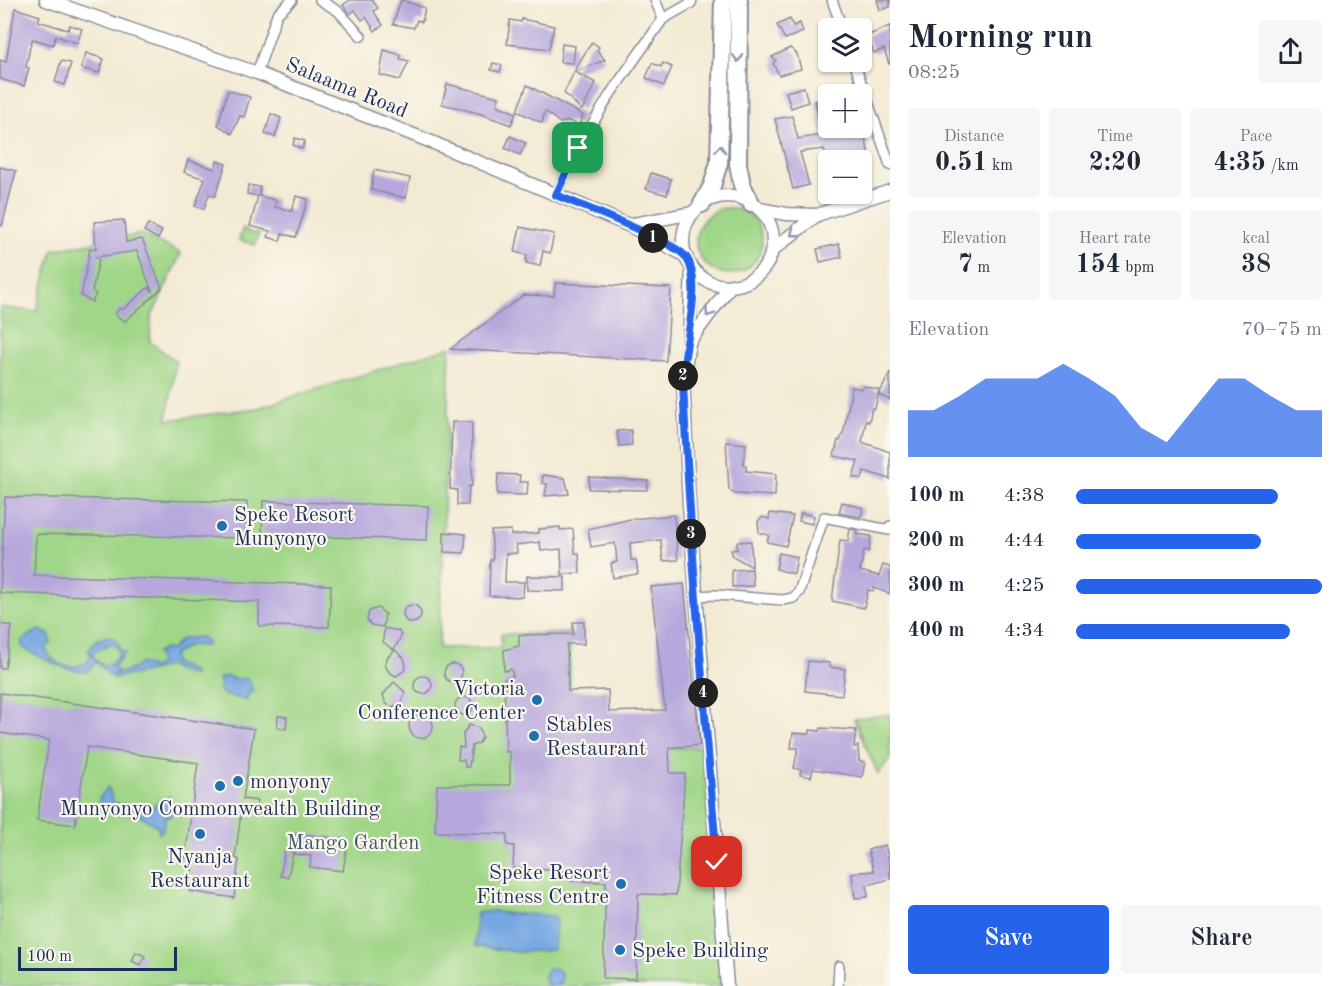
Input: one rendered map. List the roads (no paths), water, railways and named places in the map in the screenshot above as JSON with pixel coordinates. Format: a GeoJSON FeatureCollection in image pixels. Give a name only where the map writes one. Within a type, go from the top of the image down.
{"type":"FeatureCollection","features":[{"type":"Feature","properties":{"kind":"highway"},"geometry":{"type":"LineString","coordinates":[[697,208],[712,186],[719,163],[723,0]]}},
{"type":"Feature","properties":{"kind":"highway"},"geometry":{"type":"LineString","coordinates":[[739,0],[738,164],[742,185],[755,206]]}},
{"type":"Feature","properties":{"kind":"main road","name":"Salaama Road"},"geometry":{"type":"LineString","coordinates":[[54,1],[257,73],[556,195],[628,225],[689,262]]}},
{"type":"Feature","properties":{"kind":"main road"},"geometry":{"type":"LineString","coordinates":[[628,225],[697,208],[726,196],[787,214],[818,215],[890,192]]}},
{"type":"Feature","properties":{"kind":"main road"},"geometry":{"type":"LineString","coordinates":[[689,262],[709,282],[731,285],[745,282],[757,275],[766,264],[771,251],[769,224],[755,206]]}},
{"type":"Feature","properties":{"kind":"main road"},"geometry":{"type":"LineString","coordinates":[[697,208],[683,234],[689,262],[689,344],[682,378],[726,985]]}},
{"type":"Feature","properties":{"kind":"main road"},"geometry":{"type":"LineString","coordinates":[[771,251],[818,215]]}},
{"type":"Feature","properties":{"kind":"main road"},"geometry":{"type":"LineString","coordinates":[[689,344],[731,285]]}},
{"type":"Feature","properties":{"kind":"street"},"geometry":{"type":"LineString","coordinates":[[257,73],[277,14],[292,0]]}},
{"type":"Feature","properties":{"kind":"street"},"geometry":{"type":"LineString","coordinates":[[320,0],[338,11],[361,36]]}},
{"type":"Feature","properties":{"kind":"street"},"geometry":{"type":"LineString","coordinates":[[655,0],[663,19]]}},
{"type":"Feature","properties":{"kind":"street"},"geometry":{"type":"LineString","coordinates":[[556,195],[578,148],[611,93],[663,19],[692,3],[692,0]]}},
{"type":"Feature","properties":{"kind":"street"},"geometry":{"type":"LineString","coordinates":[[832,0],[838,18]]}},
{"type":"Feature","properties":{"kind":"street"},"geometry":{"type":"LineString","coordinates":[[857,72],[890,165]]}},
{"type":"Feature","properties":{"kind":"street"},"geometry":{"type":"LineString","coordinates":[[696,596],[716,595],[783,600],[793,598],[799,592],[824,517],[888,530],[890,526]]}},
{"type":"Feature","properties":{"kind":"street"},"geometry":{"type":"LineString","coordinates":[[838,986],[840,966]]}},
{"type":"Feature","properties":{"kind":"water"},"geometry":{"type":"Polygon","coordinates":[[[39,630],[49,634],[51,643],[45,648],[48,654],[57,663],[74,666],[87,663],[91,655],[88,651],[96,640],[110,636],[118,642],[121,651],[126,652],[113,667],[118,671],[113,675],[133,669],[141,663],[153,668],[160,663],[157,653],[165,649],[171,650],[181,639],[201,637],[208,642],[206,646],[189,645],[173,655],[174,663],[193,672],[193,675],[182,673],[168,665],[151,671],[113,678],[96,662],[87,672],[53,663],[22,647],[22,640],[39,630]],[[111,643],[92,653],[99,663],[111,664],[119,655],[118,648],[111,643]]]}},
{"type":"Feature","properties":{"kind":"water"},"geometry":{"type":"Polygon","coordinates":[[[226,676],[236,679],[247,678],[253,690],[252,693],[248,692],[247,700],[224,695],[218,689],[221,684],[219,679],[226,676]]]}},
{"type":"Feature","properties":{"kind":"water"},"geometry":{"type":"Polygon","coordinates":[[[108,787],[114,803],[137,806],[144,811],[170,796],[171,817],[166,816],[163,830],[159,833],[158,826],[137,814],[121,814],[113,806],[98,807],[100,797],[108,787]]]}},
{"type":"Feature","properties":{"kind":"water"},"geometry":{"type":"Polygon","coordinates":[[[494,911],[556,917],[554,950],[517,952],[475,946],[477,913],[494,911]]]}},
{"type":"Feature","properties":{"kind":"water"},"geometry":{"type":"Polygon","coordinates":[[[549,968],[557,968],[562,973],[560,984],[549,986],[544,981],[544,973],[549,968]]]}},
{"type":"Feature","properties":{"kind":"place","name":"Speke Resort Munyonyo"},"geometry":{"type":"Point","coordinates":[222,526]}},
{"type":"Feature","properties":{"kind":"place","name":"Victoria Conference Center"},"geometry":{"type":"Point","coordinates":[537,700]}},
{"type":"Feature","properties":{"kind":"place","name":"Stables Restaurant"},"geometry":{"type":"Point","coordinates":[534,736]}},
{"type":"Feature","properties":{"kind":"place","name":"monyony"},"geometry":{"type":"Point","coordinates":[238,781]}},
{"type":"Feature","properties":{"kind":"place","name":"Munyonyo Commonwealth Building"},"geometry":{"type":"Point","coordinates":[220,786]}},
{"type":"Feature","properties":{"kind":"place","name":"Nyanja Restaurant"},"geometry":{"type":"Point","coordinates":[200,834]}},
{"type":"Feature","properties":{"kind":"place","name":"Speke Resort Fitness Centre"},"geometry":{"type":"Point","coordinates":[621,884]}},
{"type":"Feature","properties":{"kind":"place","name":"Speke Building"},"geometry":{"type":"Point","coordinates":[620,950]}},
{"type":"Feature","properties":{"kind":"park label","name":"Mango Garden"},"geometry":{"type":"Point","coordinates":[353,842]}}]}
